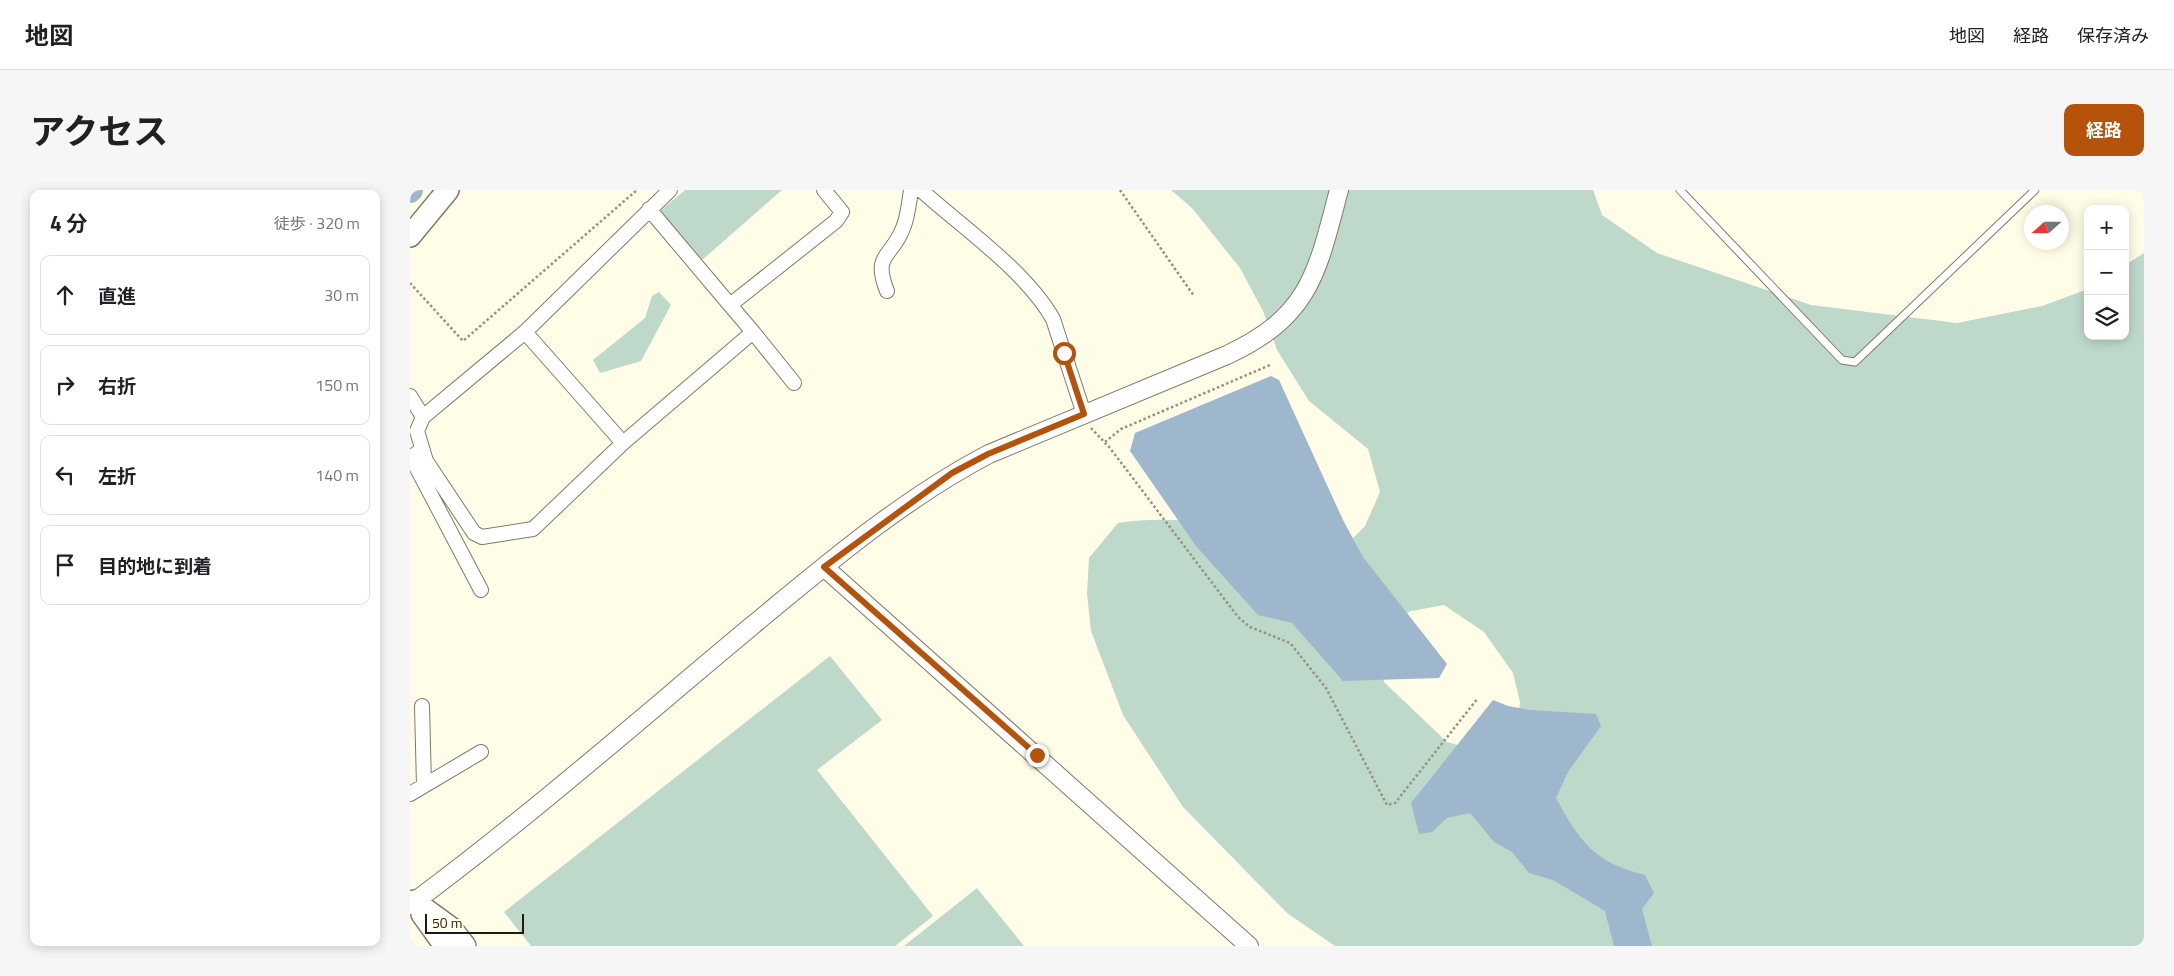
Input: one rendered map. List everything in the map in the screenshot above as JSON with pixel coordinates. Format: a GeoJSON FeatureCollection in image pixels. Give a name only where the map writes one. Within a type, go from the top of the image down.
{"type":"FeatureCollection","features":[{"type":"Feature","properties":{"kind":"main road"},"geometry":{"type":"LineString","coordinates":[[410,236],[448,190]]}},
{"type":"Feature","properties":{"kind":"main road"},"geometry":{"type":"LineString","coordinates":[[411,901],[445,946]]}},
{"type":"Feature","properties":{"kind":"main road"},"geometry":{"type":"LineString","coordinates":[[411,901],[451,928],[465,946]]}},
{"type":"Feature","properties":{"kind":"street"},"geometry":{"type":"LineString","coordinates":[[481,590],[414,456],[417,431],[423,417],[525,332],[670,190]]}},
{"type":"Feature","properties":{"kind":"street"},"geometry":{"type":"LineString","coordinates":[[730,305],[836,221],[842,212],[824,190]]}},
{"type":"Feature","properties":{"kind":"street"},"geometry":{"type":"LineString","coordinates":[[887,291],[881,277],[880,264],[903,229],[911,190]]}},
{"type":"Feature","properties":{"kind":"street"},"geometry":{"type":"LineString","coordinates":[[921,190],[1007,264],[1047,308],[1053,319],[1084,414]]}},
{"type":"Feature","properties":{"kind":"street"},"geometry":{"type":"LineString","coordinates":[[411,901],[535,806],[824,567],[952,473],[988,454],[1227,355],[1251,344],[1268,332],[1297,304],[1317,270],[1339,190]]}},
{"type":"Feature","properties":{"kind":"street"},"geometry":{"type":"LineString","coordinates":[[649,209],[794,383]]}},
{"type":"Feature","properties":{"kind":"street"},"geometry":{"type":"LineString","coordinates":[[525,332],[623,443]]}},
{"type":"Feature","properties":{"kind":"street"},"geometry":{"type":"LineString","coordinates":[[414,456],[426,461],[474,533],[482,537],[533,529],[623,443],[753,332]]}},
{"type":"Feature","properties":{"kind":"street"},"geometry":{"type":"LineString","coordinates":[[410,396],[423,417]]}},
{"type":"Feature","properties":{"kind":"street"},"geometry":{"type":"LineString","coordinates":[[824,567],[1249,946]]}},
{"type":"Feature","properties":{"kind":"street"},"geometry":{"type":"LineString","coordinates":[[422,706],[424,786]]}},
{"type":"Feature","properties":{"kind":"street"},"geometry":{"type":"LineString","coordinates":[[410,794],[481,752]]}},
{"type":"Feature","properties":{"kind":"lane"},"geometry":{"type":"LineString","coordinates":[[1680,190],[1842,360],[1855,362],[2035,190]]}},
{"type":"Feature","properties":{"kind":"path"},"geometry":{"type":"LineString","coordinates":[[410,283],[464,341],[637,190]]}},
{"type":"Feature","properties":{"kind":"path"},"geometry":{"type":"LineString","coordinates":[[1120,190],[1194,296]]}},
{"type":"Feature","properties":{"kind":"path"},"geometry":{"type":"LineString","coordinates":[[1105,442],[1121,429],[1270,365]]}},
{"type":"Feature","properties":{"kind":"path"},"geometry":{"type":"LineString","coordinates":[[1084,414],[1087,423],[1105,442],[1238,617],[1250,627],[1290,643],[1326,688],[1387,805],[1395,803],[1478,698]]}},
{"type":"Feature","properties":{"kind":"green space"},"geometry":{"type":"Polygon","coordinates":[[[685,190],[782,190],[701,261],[659,212],[685,190]]]}},
{"type":"Feature","properties":{"kind":"green space"},"geometry":{"type":"Polygon","coordinates":[[[1171,190],[1593,190],[1602,215],[1657,253],[1811,305],[1957,323],[2042,306],[2084,290],[2084,340],[2129,340],[2129,262],[2144,253],[2144,946],[1335,946],[1287,913],[1183,807],[1123,715],[1091,631],[1087,594],[1089,558],[1118,523],[1147,520],[1202,522],[1256,532],[1339,552],[1365,526],[1380,492],[1368,449],[1309,401],[1277,350],[1263,311],[1240,268],[1192,208],[1171,190]],[[1444,605],[1411,611],[1393,620],[1380,662],[1384,682],[1447,742],[1472,749],[1518,719],[1520,702],[1513,673],[1484,632],[1444,605]]]}},
{"type":"Feature","properties":{"kind":"green space"},"geometry":{"type":"Polygon","coordinates":[[[659,292],[671,305],[641,361],[600,373],[593,360],[645,318],[652,296],[659,292]]]}},
{"type":"Feature","properties":{"kind":"green space"},"geometry":{"type":"Polygon","coordinates":[[[830,656],[882,720],[817,770],[933,916],[895,946],[531,946],[504,912],[830,656]]]}},
{"type":"Feature","properties":{"kind":"green space"},"geometry":{"type":"Polygon","coordinates":[[[977,888],[1024,946],[904,946],[977,888]]]}},
{"type":"Feature","properties":{"kind":"water"},"geometry":{"type":"Polygon","coordinates":[[[1271,376],[1279,380],[1343,520],[1363,557],[1447,664],[1439,678],[1343,681],[1292,623],[1258,615],[1196,546],[1130,451],[1135,433],[1271,376]]]}},
{"type":"Feature","properties":{"kind":"water"},"geometry":{"type":"Polygon","coordinates":[[[1493,700],[1508,706],[1530,710],[1596,714],[1601,726],[1568,772],[1556,798],[1581,838],[1590,848],[1613,864],[1645,875],[1654,893],[1642,909],[1652,946],[1614,946],[1605,911],[1553,880],[1529,873],[1512,852],[1494,842],[1470,813],[1447,818],[1432,832],[1419,834],[1411,803],[1493,700]]]}},
{"type":"Feature","properties":{"kind":"route"},"geometry":{"type":"LineString","coordinates":[[1037,755],[824,567],[920,494],[952,473],[988,454],[1084,414],[1064,353]]}}]}
